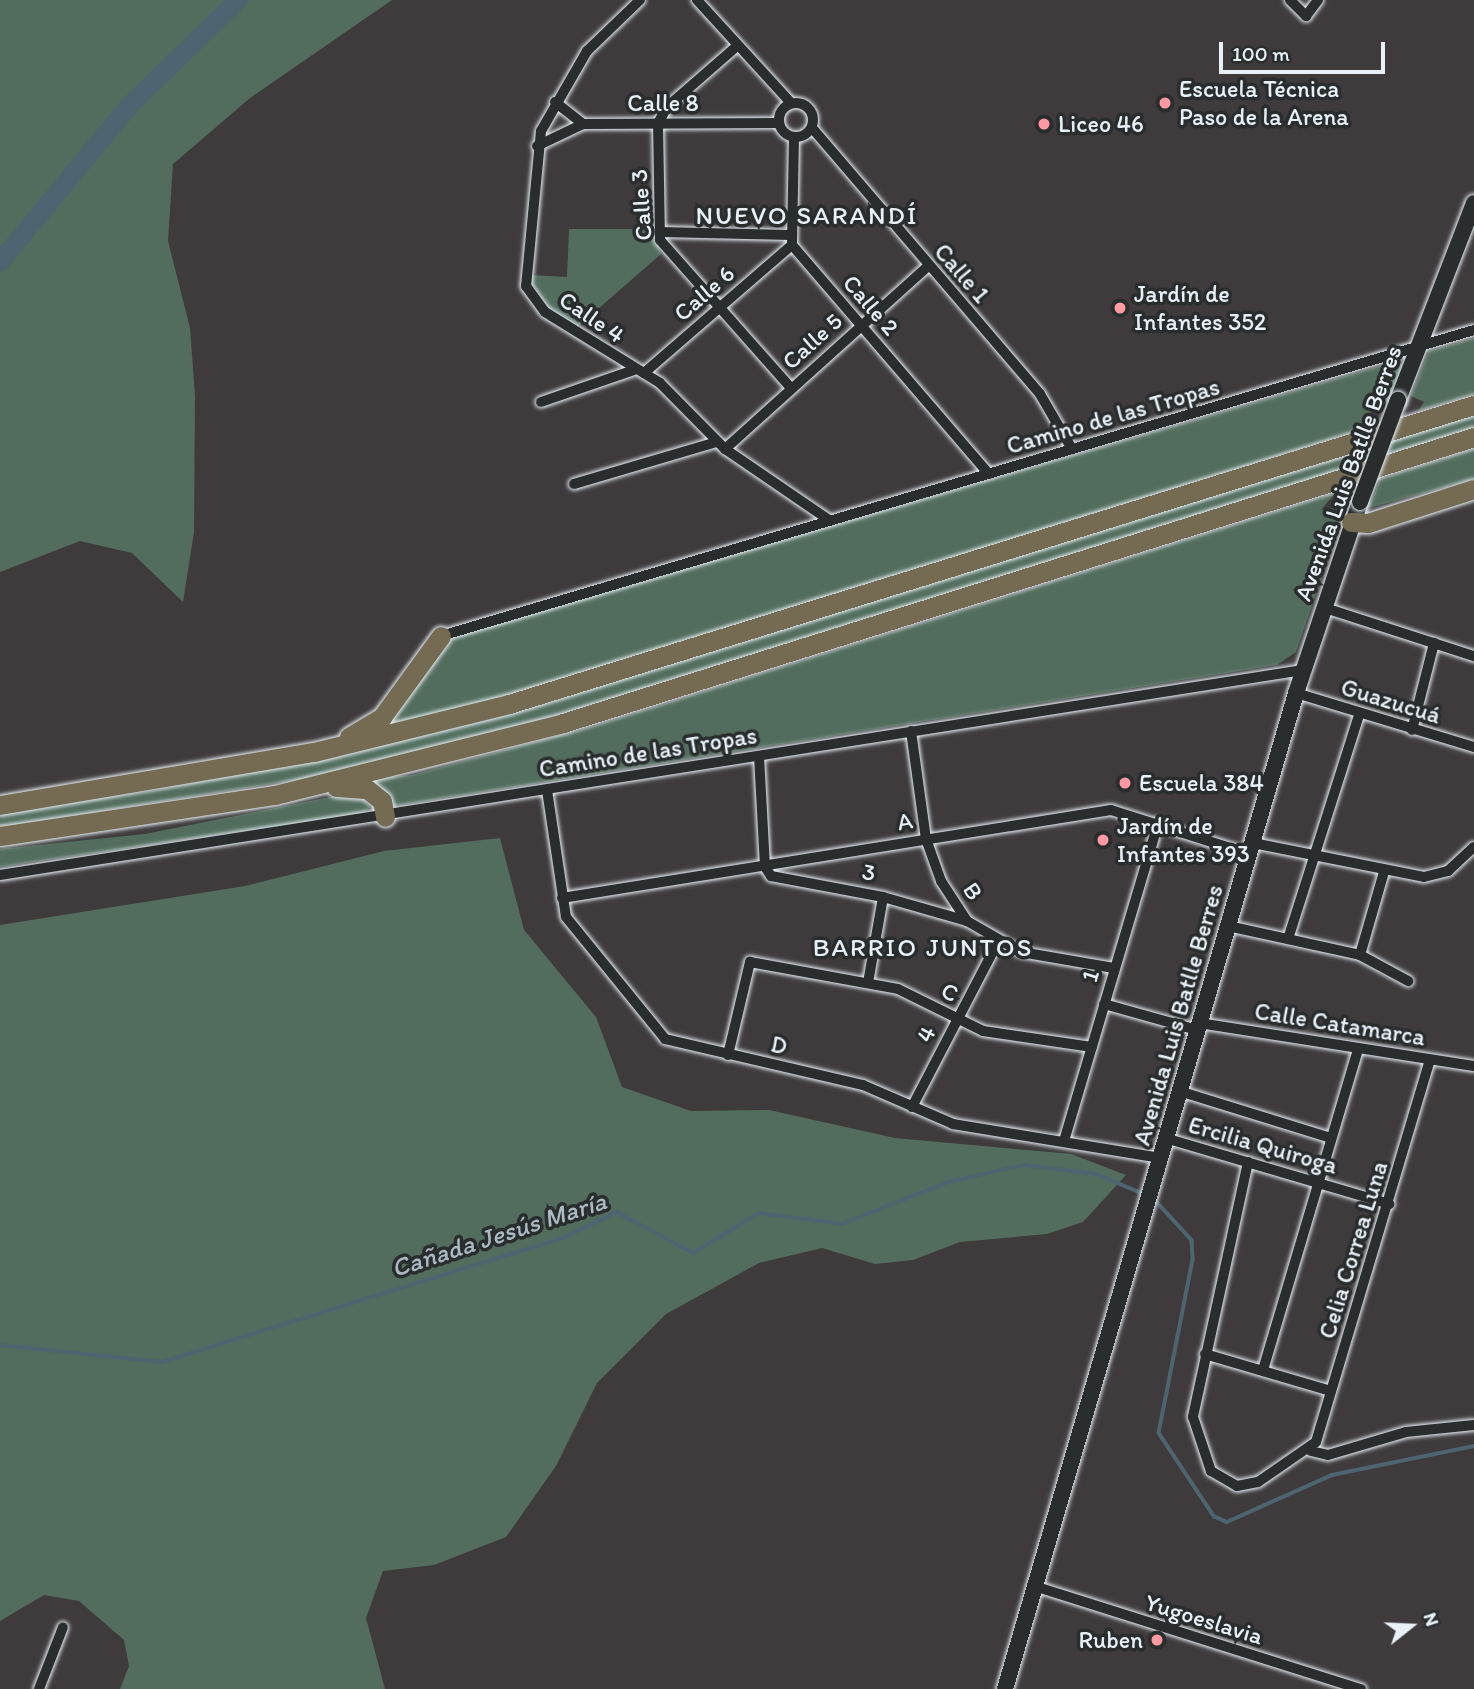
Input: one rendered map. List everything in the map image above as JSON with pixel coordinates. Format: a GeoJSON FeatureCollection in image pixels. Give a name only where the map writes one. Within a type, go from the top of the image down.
{"type":"FeatureCollection","features":[{"type":"Feature","properties":{"kind":"highway"},"geometry":{"type":"LineString","coordinates":[[0,805],[314,752],[686,653],[1474,405]]}},
{"type":"Feature","properties":{"kind":"highway"},"geometry":{"type":"LineString","coordinates":[[0,835],[300,789],[695,684],[1474,437]]}},
{"type":"Feature","properties":{"kind":"highway"},"geometry":{"type":"LineString","coordinates":[[1352,522],[1368,523],[1474,489]]}},
{"type":"Feature","properties":{"kind":"highway"},"geometry":{"type":"LineString","coordinates":[[314,752],[382,717],[441,636]]}},
{"type":"Feature","properties":{"kind":"highway"},"geometry":{"type":"LineString","coordinates":[[300,789],[368,789],[382,801],[386,817]]}},
{"type":"Feature","properties":{"kind":"main road","name":"Avenida Luis Batlle Berres"},"geometry":{"type":"LineString","coordinates":[[1004,1689],[1322,607],[1474,203]]}},
{"type":"Feature","properties":{"kind":"street","name":"Calle 4"},"geometry":{"type":"LineString","coordinates":[[640,0],[587,51],[555,102],[537,146],[527,286],[545,313],[639,372],[721,446],[829,520]]}},
{"type":"Feature","properties":{"kind":"street"},"geometry":{"type":"LineString","coordinates":[[697,0],[791,103],[778,123],[794,137]]}},
{"type":"Feature","properties":{"kind":"street"},"geometry":{"type":"LineString","coordinates":[[1290,0],[1306,16],[1318,0]]}},
{"type":"Feature","properties":{"kind":"street"},"geometry":{"type":"LineString","coordinates":[[658,123],[667,107],[737,46]]}},
{"type":"Feature","properties":{"kind":"street"},"geometry":{"type":"LineString","coordinates":[[537,146],[583,124],[555,102]]}},
{"type":"Feature","properties":{"kind":"street","name":"Calle 1"},"geometry":{"type":"LineString","coordinates":[[791,103],[812,113],[813,129],[1040,394],[1072,449]]}},
{"type":"Feature","properties":{"kind":"street","name":"Calle 3"},"geometry":{"type":"LineString","coordinates":[[658,123],[662,246],[721,306],[791,388]]}},
{"type":"Feature","properties":{"kind":"street","name":"Calle 8"},"geometry":{"type":"LineString","coordinates":[[583,124],[778,123]]}},
{"type":"Feature","properties":{"kind":"street"},"geometry":{"type":"LineString","coordinates":[[794,137],[813,129]]}},
{"type":"Feature","properties":{"kind":"street"},"geometry":{"type":"LineString","coordinates":[[660,232],[791,240],[794,137]]}},
{"type":"Feature","properties":{"kind":"street","name":"Calle 6"},"geometry":{"type":"LineString","coordinates":[[541,401],[639,372],[721,306],[791,240]]}},
{"type":"Feature","properties":{"kind":"street","name":"Calle 2"},"geometry":{"type":"LineString","coordinates":[[791,240],[861,326],[989,474]]}},
{"type":"Feature","properties":{"kind":"street","name":"Calle 5"},"geometry":{"type":"LineString","coordinates":[[574,484],[721,446],[791,388],[928,266]]}},
{"type":"Feature","properties":{"kind":"street","name":"Camino de las Tropas"},"geometry":{"type":"LineString","coordinates":[[441,636],[1474,330]]}},
{"type":"Feature","properties":{"kind":"street"},"geometry":{"type":"LineString","coordinates":[[1322,607],[1474,656]]}},
{"type":"Feature","properties":{"kind":"street"},"geometry":{"type":"LineString","coordinates":[[1412,730],[1434,643]]}},
{"type":"Feature","properties":{"kind":"street","name":"Camino de las Tropas"},"geometry":{"type":"LineString","coordinates":[[0,875],[386,817],[1303,670]]}},
{"type":"Feature","properties":{"kind":"street","name":"Guazucuá"},"geometry":{"type":"LineString","coordinates":[[1296,693],[1359,715],[1474,747]]}},
{"type":"Feature","properties":{"kind":"street"},"geometry":{"type":"LineString","coordinates":[[1288,939],[1317,856],[1359,715]]}},
{"type":"Feature","properties":{"kind":"street","name":"B"},"geometry":{"type":"LineString","coordinates":[[911,731],[926,839],[941,881],[967,921],[998,942],[1043,959],[1114,968]]}},
{"type":"Feature","properties":{"kind":"street"},"geometry":{"type":"LineString","coordinates":[[759,756],[765,867]]}},
{"type":"Feature","properties":{"kind":"street","name":"D"},"geometry":{"type":"LineString","coordinates":[[547,790],[562,898],[576,931],[658,1033],[728,1055],[863,1085],[953,1124],[1064,1140],[1160,1158]]}},
{"type":"Feature","properties":{"kind":"street","name":"A"},"geometry":{"type":"LineString","coordinates":[[562,898],[1111,810],[1251,848],[1317,856],[1384,872],[1441,874],[1474,847]]}},
{"type":"Feature","properties":{"kind":"street","name":"1"},"geometry":{"type":"LineString","coordinates":[[1064,1140],[1157,823]]}},
{"type":"Feature","properties":{"kind":"street","name":"3"},"geometry":{"type":"LineString","coordinates":[[765,867],[771,876],[883,897],[967,921]]}},
{"type":"Feature","properties":{"kind":"street"},"geometry":{"type":"LineString","coordinates":[[1360,955],[1384,872]]}},
{"type":"Feature","properties":{"kind":"street"},"geometry":{"type":"LineString","coordinates":[[868,983],[883,897]]}},
{"type":"Feature","properties":{"kind":"street"},"geometry":{"type":"LineString","coordinates":[[1228,926],[1360,955],[1408,981]]}},
{"type":"Feature","properties":{"kind":"street","name":"4"},"geometry":{"type":"LineString","coordinates":[[912,1107],[998,942]]}},
{"type":"Feature","properties":{"kind":"street","name":"C"},"geometry":{"type":"LineString","coordinates":[[728,1055],[750,961],[898,989],[983,1031],[1092,1047]]}},
{"type":"Feature","properties":{"kind":"street","name":"Calle Catamarca"},"geometry":{"type":"LineString","coordinates":[[1104,1004],[1198,1026],[1474,1066]]}},
{"type":"Feature","properties":{"kind":"street"},"geometry":{"type":"LineString","coordinates":[[1263,1370],[1358,1049]]}},
{"type":"Feature","properties":{"kind":"street","name":"Celia Correa Luna"},"geometry":{"type":"LineString","coordinates":[[1311,1451],[1389,1204],[1430,1060]]}},
{"type":"Feature","properties":{"kind":"street"},"geometry":{"type":"LineString","coordinates":[[1179,1091],[1331,1138]]}},
{"type":"Feature","properties":{"kind":"street","name":"Ercilia Quiroga"},"geometry":{"type":"LineString","coordinates":[[1165,1138],[1389,1204]]}},
{"type":"Feature","properties":{"kind":"street"},"geometry":{"type":"LineString","coordinates":[[1248,1162],[1205,1354],[1193,1428],[1217,1478],[1253,1484],[1311,1451],[1328,1455],[1406,1432],[1474,1424]]}},
{"type":"Feature","properties":{"kind":"street"},"geometry":{"type":"LineString","coordinates":[[1205,1354],[1331,1391]]}},
{"type":"Feature","properties":{"kind":"street","name":"Yugoeslavia"},"geometry":{"type":"LineString","coordinates":[[1034,1586],[1362,1689]]}},
{"type":"Feature","properties":{"kind":"street"},"geometry":{"type":"LineString","coordinates":[[40,1685],[62,1627]]}},
{"type":"Feature","properties":{"kind":"street"},"geometry":{"type":"LineString","coordinates":[[1317,1689],[1321,1677]]}},
{"type":"Feature","properties":{"kind":"green space"},"geometry":{"type":"Polygon","coordinates":[[[0,0],[392,0],[250,98],[173,164],[168,241],[190,328],[195,396],[194,532],[183,602],[132,553],[80,541],[0,572],[0,0]]]}},
{"type":"Feature","properties":{"kind":"green space"},"geometry":{"type":"Polygon","coordinates":[[[569,229],[653,229],[661,254],[575,329],[552,312],[531,282],[531,275],[567,277],[569,229]]]}},
{"type":"Feature","properties":{"kind":"green space"},"geometry":{"type":"Polygon","coordinates":[[[1474,338],[1474,394],[1418,411],[1424,402],[1411,396],[1429,351],[1474,338]]]}},
{"type":"Feature","properties":{"kind":"green space"},"geometry":{"type":"Polygon","coordinates":[[[1397,361],[1403,365],[1387,402],[1365,416],[1378,423],[1372,426],[517,695],[377,731],[450,639],[461,634],[1397,361]]]}},
{"type":"Feature","properties":{"kind":"green space"},"geometry":{"type":"Polygon","coordinates":[[[1474,411],[1474,430],[503,732],[333,774],[0,827],[0,811],[147,792],[349,753],[1474,411]]]}},
{"type":"Feature","properties":{"kind":"green space"},"geometry":{"type":"Polygon","coordinates":[[[1474,449],[1474,479],[1369,508],[1380,479],[1474,449]]]}},
{"type":"Feature","properties":{"kind":"green space"},"geometry":{"type":"Polygon","coordinates":[[[1335,493],[1321,510],[1346,506],[1296,652],[1277,665],[395,806],[366,780],[412,775],[591,727],[1335,493]]]}},
{"type":"Feature","properties":{"kind":"green space"},"geometry":{"type":"Polygon","coordinates":[[[345,794],[363,798],[370,807],[364,813],[0,867],[0,849],[145,834],[345,794]]]}},
{"type":"Feature","properties":{"kind":"green space"},"geometry":{"type":"Polygon","coordinates":[[[500,838],[524,930],[596,1017],[622,1087],[691,1111],[769,1110],[895,1138],[1071,1154],[1126,1175],[1083,1222],[1047,1234],[960,1242],[913,1260],[875,1264],[822,1248],[759,1263],[666,1314],[597,1383],[556,1466],[506,1537],[434,1565],[383,1571],[366,1618],[385,1689],[120,1689],[129,1666],[124,1640],[79,1601],[44,1595],[0,1621],[0,925],[245,886],[384,851],[500,838]]]}},
{"type":"Feature","properties":{"kind":"waterway"},"geometry":{"type":"LineString","coordinates":[[0,261],[129,105],[237,0]]}},
{"type":"Feature","properties":{"kind":"waterway","name":"Cañada Jesús María"},"geometry":{"type":"LineString","coordinates":[[0,1345],[162,1362],[565,1237],[617,1212],[693,1253],[759,1213],[842,1224],[948,1182],[1024,1165],[1096,1174],[1144,1194]]}},
{"type":"Feature","properties":{"kind":"waterway","name":"Cañada Jesús María"},"geometry":{"type":"LineString","coordinates":[[1154,1199],[1192,1240],[1193,1260],[1159,1433],[1214,1516],[1227,1522],[1332,1475],[1474,1446]]}},
{"type":"Feature","properties":{"kind":"place","name":"Escuela Técnica Paso de la Arena"},"geometry":{"type":"Point","coordinates":[1165,103]}},
{"type":"Feature","properties":{"kind":"place","name":"Liceo 46"},"geometry":{"type":"Point","coordinates":[1044,124]}},
{"type":"Feature","properties":{"kind":"place","name":"Jardín de Infantes 352"},"geometry":{"type":"Point","coordinates":[1120,308]}},
{"type":"Feature","properties":{"kind":"place","name":"Escuela 384"},"geometry":{"type":"Point","coordinates":[1125,783]}},
{"type":"Feature","properties":{"kind":"place","name":"Jardín de Infantes 393"},"geometry":{"type":"Point","coordinates":[1103,840]}},
{"type":"Feature","properties":{"kind":"place","name":"Ruben"},"geometry":{"type":"Point","coordinates":[1157,1640]}},
{"type":"Feature","properties":{"kind":"district","name":"NUEVO SARANDÍ"},"geometry":{"type":"Point","coordinates":[807,216]}},
{"type":"Feature","properties":{"kind":"district","name":"BARRIO JUNTOS"},"geometry":{"type":"Point","coordinates":[923,948]}}]}
